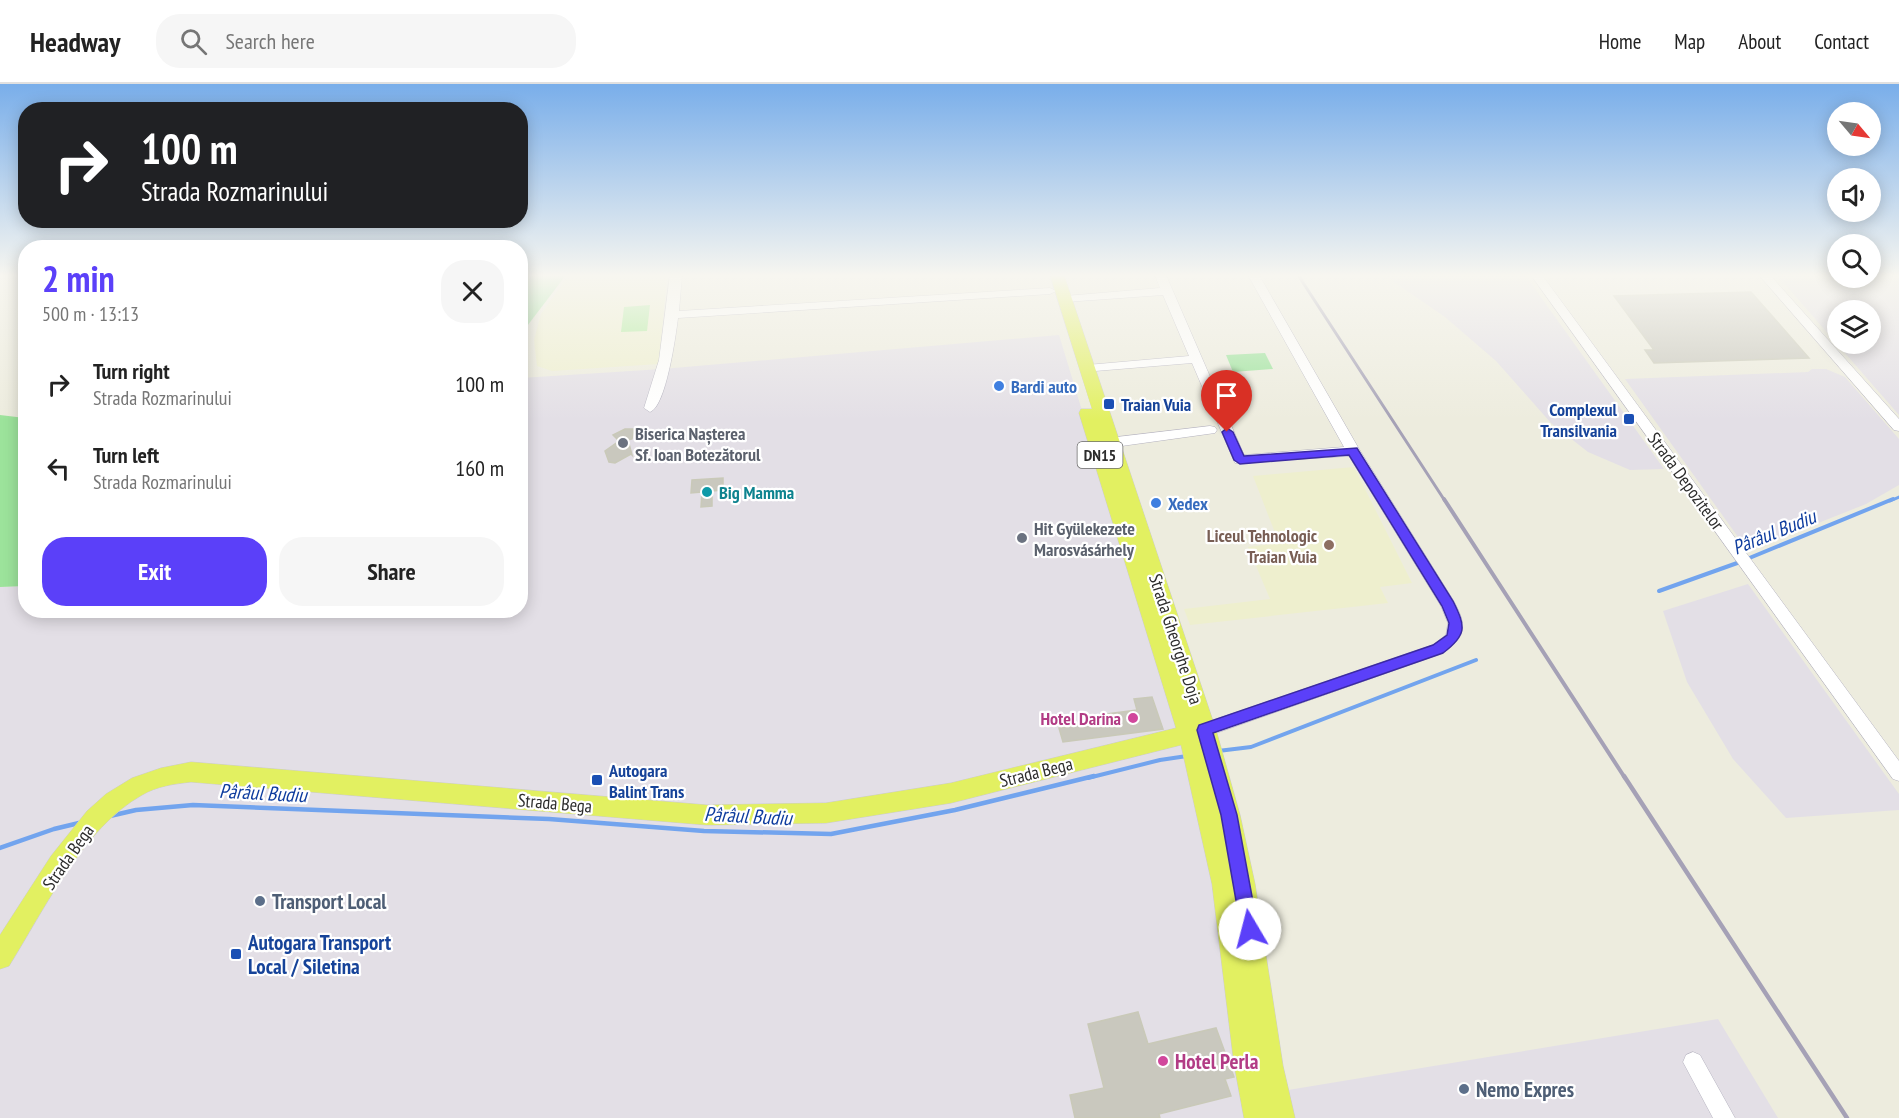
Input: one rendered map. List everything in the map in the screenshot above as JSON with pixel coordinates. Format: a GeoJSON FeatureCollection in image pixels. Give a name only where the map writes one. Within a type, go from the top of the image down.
{"type":"FeatureCollection","features":[{"type":"Feature","properties":{"kind":"main road","name":"Strada Gheorghe Doja"},"geometry":{"type":"LineString","coordinates":[[1066,323],[1201,745],[1229,815],[1243,884],[1270,1066],[1281,1118]]}},
{"type":"Feature","properties":{"kind":"main road","name":"Strada Gheorghe Doja"},"geometry":{"type":"LineString","coordinates":[[1069,323],[1087,369],[1104,443]]}},
{"type":"Feature","properties":{"kind":"main road","name":"Strada Gheorghe Doja"},"geometry":{"type":"LineString","coordinates":[[1201,745],[1224,884],[1247,1064],[1258,1118]]}},
{"type":"Feature","properties":{"kind":"main road","name":"Strada Bega"},"geometry":{"type":"LineString","coordinates":[[0,957],[82,832],[106,808],[131,788],[162,776],[191,772],[707,815],[826,813],[951,793],[1201,745]]}},
{"type":"Feature","properties":{"kind":"street"},"geometry":{"type":"LineString","coordinates":[[650,408],[662,369],[671,323]]}},
{"type":"Feature","properties":{"kind":"street"},"geometry":{"type":"LineString","coordinates":[[1179,323],[1240,460],[1353,451]]}},
{"type":"Feature","properties":{"kind":"street"},"geometry":{"type":"LineString","coordinates":[[1201,745],[1438,649],[1453,638],[1456,623],[1448,604],[1353,451],[1280,323]]}},
{"type":"Feature","properties":{"kind":"street","name":"Strada Depozitelor"},"geometry":{"type":"LineString","coordinates":[[1571,323],[1899,774]]}},
{"type":"Feature","properties":{"kind":"street"},"geometry":{"type":"LineString","coordinates":[[1807,323],[1899,428]]}},
{"type":"Feature","properties":{"kind":"street"},"geometry":{"type":"LineString","coordinates":[[1087,369],[1194,359]]}},
{"type":"Feature","properties":{"kind":"street"},"geometry":{"type":"LineString","coordinates":[[1104,443],[1210,430]]}},
{"type":"Feature","properties":{"kind":"street"},"geometry":{"type":"LineString","coordinates":[[1693,1062],[1725,1118]]}},
{"type":"Feature","properties":{"kind":"shaded area"},"geometry":{"type":"Polygon","coordinates":[[[539,323],[663,323],[659,364],[552,371],[537,366],[534,340],[539,323]]]}},
{"type":"Feature","properties":{"kind":"shaded area"},"geometry":{"type":"Polygon","coordinates":[[[1452,323],[1560,323],[1664,469],[1630,470],[1588,452],[1551,423],[1496,361],[1452,323]]]}},
{"type":"Feature","properties":{"kind":"shaded area"},"geometry":{"type":"Polygon","coordinates":[[[1819,323],[1827,323],[1827,332],[1819,323]]]}},
{"type":"Feature","properties":{"kind":"shaded area"},"geometry":{"type":"Polygon","coordinates":[[[1881,323],[1899,323],[1899,415],[1846,354],[1881,354],[1881,323]]]}},
{"type":"Feature","properties":{"kind":"shaded area"},"geometry":{"type":"Polygon","coordinates":[[[1059,335],[1182,739],[1216,900],[1240,1098],[1718,1019],[1778,1118],[0,1118],[0,587],[18,586],[18,618],[528,618],[528,378],[662,369],[1059,335]]]}},
{"type":"Feature","properties":{"kind":"shaded area"},"geometry":{"type":"Polygon","coordinates":[[[1812,369],[1826,369],[1845,377],[1899,439],[1899,485],[1866,504],[1748,551],[1625,379],[1808,372],[1812,369]]]}},
{"type":"Feature","properties":{"kind":"shaded area","name":"Liceul Tehnologic Traian Vuia"},"geometry":{"type":"Polygon","coordinates":[[[1354,467],[1412,583],[1380,587],[1388,603],[1190,625],[1184,609],[1270,599],[1248,547],[1279,543],[1253,476],[1354,467]]]}},
{"type":"Feature","properties":{"kind":"shaded area"},"geometry":{"type":"Polygon","coordinates":[[[1748,584],[1899,794],[1899,810],[1786,818],[1733,759],[1687,682],[1663,611],[1748,584]]]}},
{"type":"Feature","properties":{"kind":"green space"},"geometry":{"type":"Polygon","coordinates":[[[622,323],[648,323],[647,331],[621,332],[622,323]]]}},
{"type":"Feature","properties":{"kind":"green space"},"geometry":{"type":"Polygon","coordinates":[[[1265,353],[1273,369],[1233,372],[1226,355],[1265,353]]]}},
{"type":"Feature","properties":{"kind":"green space"},"geometry":{"type":"Polygon","coordinates":[[[0,415],[18,417],[18,586],[0,587],[0,415]]]}},
{"type":"Feature","properties":{"kind":"building"},"geometry":{"type":"Polygon","coordinates":[[[1634,323],[1778,323],[1809,358],[1654,363],[1645,350],[1654,350],[1634,323]]]}},
{"type":"Feature","properties":{"kind":"building","name":"Biserica Nașterea Sf. Ioan Botezătorul"},"geometry":{"type":"Polygon","coordinates":[[[625,429],[634,429],[632,439],[628,440],[632,455],[615,463],[609,462],[605,451],[619,441],[613,435],[625,429]]]}},
{"type":"Feature","properties":{"kind":"building","name":"Big Mamma"},"geometry":{"type":"Polygon","coordinates":[[[723,478],[723,490],[712,491],[712,506],[701,507],[702,492],[691,493],[692,480],[723,478]]]}},
{"type":"Feature","properties":{"kind":"building","name":"Hotel Darina"},"geometry":{"type":"Polygon","coordinates":[[[1152,697],[1163,729],[1063,742],[1059,728],[1109,721],[1107,714],[1137,710],[1134,699],[1152,697]]]}},
{"type":"Feature","properties":{"kind":"building","name":"Hotel Perla"},"geometry":{"type":"Polygon","coordinates":[[[1138,1012],[1148,1044],[1216,1028],[1234,1077],[1225,1079],[1231,1096],[1159,1114],[1160,1118],[1075,1118],[1070,1095],[1104,1088],[1088,1024],[1138,1012]]]}},
{"type":"Feature","properties":{"kind":"waterway","name":"Pârâul Budiu"},"geometry":{"type":"LineString","coordinates":[[1890,501],[1899,497]]}},
{"type":"Feature","properties":{"kind":"waterway","name":"Pârâul Budiu"},"geometry":{"type":"LineString","coordinates":[[1747,559],[1893,499]]}},
{"type":"Feature","properties":{"kind":"waterway","name":"Pârâul Budiu"},"geometry":{"type":"LineString","coordinates":[[1659,591],[1740,562]]}},
{"type":"Feature","properties":{"kind":"waterway","name":"Pârâul Budiu"},"geometry":{"type":"LineString","coordinates":[[1218,751],[1251,747],[1476,660]]}},
{"type":"Feature","properties":{"kind":"waterway","name":"Pârâul Budiu"},"geometry":{"type":"LineString","coordinates":[[1088,778],[1160,760],[1187,756]]}},
{"type":"Feature","properties":{"kind":"waterway","name":"Pârâul Budiu"},"geometry":{"type":"LineString","coordinates":[[110,816],[136,810],[193,805],[549,819],[704,831],[831,834],[955,810],[1094,776]]}},
{"type":"Feature","properties":{"kind":"waterway","name":"Pârâul Budiu"},"geometry":{"type":"LineString","coordinates":[[0,848],[54,829],[79,823]]}},
{"type":"Feature","properties":{"kind":"railway"},"geometry":{"type":"LineString","coordinates":[[1329,323],[1445,501]]}},
{"type":"Feature","properties":{"kind":"railway"},"geometry":{"type":"LineString","coordinates":[[1444,499],[1625,778]]}},
{"type":"Feature","properties":{"kind":"railway"},"geometry":{"type":"LineString","coordinates":[[1624,776],[1847,1118]]}},
{"type":"Feature","properties":{"kind":"place","name":"Bardi auto"},"geometry":{"type":"Point","coordinates":[999,386]}},
{"type":"Feature","properties":{"kind":"place","name":"Traian Vuia"},"geometry":{"type":"Point","coordinates":[1109,404]}},
{"type":"Feature","properties":{"kind":"place","name":"Complexul Transilvania"},"geometry":{"type":"Point","coordinates":[1629,419]}},
{"type":"Feature","properties":{"kind":"place","name":"Biserica Nașterea Sf. Ioan Botezătorul"},"geometry":{"type":"Point","coordinates":[623,443]}},
{"type":"Feature","properties":{"kind":"place","name":"Big Mamma"},"geometry":{"type":"Point","coordinates":[707,492]}},
{"type":"Feature","properties":{"kind":"place","name":"Xedex"},"geometry":{"type":"Point","coordinates":[1156,503]}},
{"type":"Feature","properties":{"kind":"place","name":"Hit Gyülekezete Marosvásárhely"},"geometry":{"type":"Point","coordinates":[1022,538]}},
{"type":"Feature","properties":{"kind":"place","name":"Liceul Tehnologic Traian Vuia"},"geometry":{"type":"Point","coordinates":[1329,545]}},
{"type":"Feature","properties":{"kind":"place","name":"Hotel Darina"},"geometry":{"type":"Point","coordinates":[1133,718]}},
{"type":"Feature","properties":{"kind":"place","name":"Autogara Balint Trans"},"geometry":{"type":"Point","coordinates":[597,780]}},
{"type":"Feature","properties":{"kind":"place","name":"Transport Local"},"geometry":{"type":"Point","coordinates":[260,901]}},
{"type":"Feature","properties":{"kind":"place","name":"Autogara Transport Local / Siletina"},"geometry":{"type":"Point","coordinates":[236,954]}},
{"type":"Feature","properties":{"kind":"place","name":"Hotel Perla"},"geometry":{"type":"Point","coordinates":[1163,1061]}},
{"type":"Feature","properties":{"kind":"place","name":"Nemo Expres"},"geometry":{"type":"Point","coordinates":[1464,1089]}},
{"type":"Feature","properties":{"kind":"route"},"geometry":{"type":"LineString","coordinates":[[1227,432],[1240,460],[1353,451],[1448,604],[1456,623],[1453,638],[1438,649],[1205,730],[1229,815],[1250,929]]}}]}
